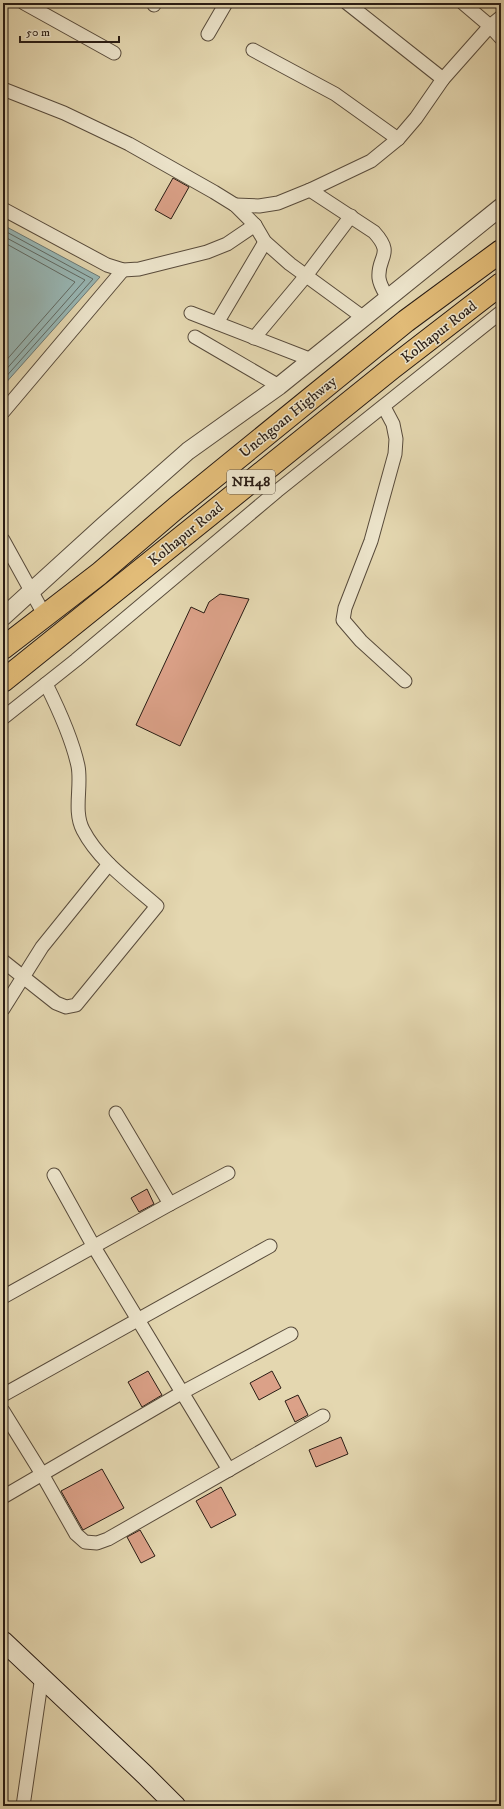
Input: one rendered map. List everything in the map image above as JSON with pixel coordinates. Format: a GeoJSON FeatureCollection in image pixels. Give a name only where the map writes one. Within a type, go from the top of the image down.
{"type":"FeatureCollection","features":[{"type":"Feature","properties":{"kind":"highway","name":"Unchgoan Highway"},"geometry":{"type":"LineString","coordinates":[[3,648],[99,574],[176,508],[406,321],[501,251]]}},
{"type":"Feature","properties":{"kind":"highway","name":"Kolhapur Road"},"geometry":{"type":"LineString","coordinates":[[3,681],[392,368],[501,284]]}},
{"type":"Feature","properties":{"kind":"main road"},"geometry":{"type":"LineString","coordinates":[[3,1641],[145,1774],[176,1806]]}},
{"type":"Feature","properties":{"kind":"street"},"geometry":{"type":"LineString","coordinates":[[24,3],[114,53]]}},
{"type":"Feature","properties":{"kind":"street"},"geometry":{"type":"LineString","coordinates":[[208,34],[226,3]]}},
{"type":"Feature","properties":{"kind":"street"},"geometry":{"type":"LineString","coordinates":[[347,3],[443,79]]}},
{"type":"Feature","properties":{"kind":"street"},"geometry":{"type":"LineString","coordinates":[[463,3],[490,26],[501,38]]}},
{"type":"Feature","properties":{"kind":"street"},"geometry":{"type":"LineString","coordinates":[[235,206],[259,206],[278,202],[310,190],[372,161],[398,139],[416,118],[443,79],[490,26],[501,18]]}},
{"type":"Feature","properties":{"kind":"street"},"geometry":{"type":"LineString","coordinates":[[253,50],[335,94],[398,139]]}},
{"type":"Feature","properties":{"kind":"street"},"geometry":{"type":"LineString","coordinates":[[3,89],[64,113],[129,144],[214,192],[235,206],[255,225],[265,242],[305,277],[364,318]]}},
{"type":"Feature","properties":{"kind":"street"},"geometry":{"type":"LineString","coordinates":[[310,190],[351,216],[374,232],[382,240],[385,257],[380,266],[379,277],[381,287],[388,298]]}},
{"type":"Feature","properties":{"kind":"street"},"geometry":{"type":"LineString","coordinates":[[3,617],[188,451],[312,360],[501,207]]}},
{"type":"Feature","properties":{"kind":"street"},"geometry":{"type":"LineString","coordinates":[[3,209],[107,265],[123,270],[139,269],[207,252],[227,244],[255,225]]}},
{"type":"Feature","properties":{"kind":"street"},"geometry":{"type":"LineString","coordinates":[[254,338],[305,277],[351,216]]}},
{"type":"Feature","properties":{"kind":"street"},"geometry":{"type":"LineString","coordinates":[[217,323],[265,242]]}},
{"type":"Feature","properties":{"kind":"street"},"geometry":{"type":"LineString","coordinates":[[3,412],[123,270]]}},
{"type":"Feature","properties":{"kind":"street"},"geometry":{"type":"LineString","coordinates":[[3,718],[46,684],[277,491],[501,312]]}},
{"type":"Feature","properties":{"kind":"street"},"geometry":{"type":"LineString","coordinates":[[191,313],[312,360]]}},
{"type":"Feature","properties":{"kind":"street"},"geometry":{"type":"LineString","coordinates":[[195,337],[278,386]]}},
{"type":"Feature","properties":{"kind":"street"},"geometry":{"type":"LineString","coordinates":[[384,407],[393,424],[396,439],[395,454],[371,541],[345,608],[343,620],[361,641],[405,681]]}},
{"type":"Feature","properties":{"kind":"street"},"geometry":{"type":"LineString","coordinates":[[3,540],[45,616]]}},
{"type":"Feature","properties":{"kind":"street"},"geometry":{"type":"LineString","coordinates":[[3,961],[56,1003],[66,1007],[76,1005],[157,906],[109,864],[92,844],[82,828],[79,811],[78,767],[59,710],[46,684]]}},
{"type":"Feature","properties":{"kind":"street"},"geometry":{"type":"LineString","coordinates":[[3,1009],[42,947],[109,864]]}},
{"type":"Feature","properties":{"kind":"street"},"geometry":{"type":"LineString","coordinates":[[116,1113],[170,1204]]}},
{"type":"Feature","properties":{"kind":"street"},"geometry":{"type":"LineString","coordinates":[[3,1297],[170,1204],[228,1174]]}},
{"type":"Feature","properties":{"kind":"street"},"geometry":{"type":"LineString","coordinates":[[54,1175],[94,1247],[183,1392],[228,1470]]}},
{"type":"Feature","properties":{"kind":"street"},"geometry":{"type":"LineString","coordinates":[[3,1395],[270,1246]]}},
{"type":"Feature","properties":{"kind":"street"},"geometry":{"type":"LineString","coordinates":[[3,1497],[183,1392],[291,1334]]}},
{"type":"Feature","properties":{"kind":"street"},"geometry":{"type":"LineString","coordinates":[[3,1411],[42,1474],[76,1534],[85,1542],[97,1543],[108,1539],[323,1416]]}},
{"type":"Feature","properties":{"kind":"street"},"geometry":{"type":"LineString","coordinates":[[23,1806],[42,1676]]}},
{"type":"Feature","properties":{"kind":"water"},"geometry":{"type":"Polygon","coordinates":[[[3,225],[100,277],[3,386],[3,225]]]}},
{"type":"Feature","properties":{"kind":"building"},"geometry":{"type":"Polygon","coordinates":[[[173,178],[189,187],[171,219],[155,210],[173,178]]]}},
{"type":"Feature","properties":{"kind":"building"},"geometry":{"type":"Polygon","coordinates":[[[220,594],[249,599],[180,746],[136,725],[191,607],[204,613],[209,602],[220,594]]]}},
{"type":"Feature","properties":{"kind":"building"},"geometry":{"type":"Polygon","coordinates":[[[147,1189],[154,1204],[139,1212],[131,1198],[147,1189]]]}},
{"type":"Feature","properties":{"kind":"building"},"geometry":{"type":"Polygon","coordinates":[[[148,1371],[162,1395],[142,1407],[128,1382],[148,1371]]]}},
{"type":"Feature","properties":{"kind":"building"},"geometry":{"type":"Polygon","coordinates":[[[272,1371],[281,1388],[259,1400],[250,1383],[272,1371]]]}},
{"type":"Feature","properties":{"kind":"building"},"geometry":{"type":"Polygon","coordinates":[[[298,1395],[308,1415],[295,1422],[285,1401],[298,1395]]]}},
{"type":"Feature","properties":{"kind":"building"},"geometry":{"type":"Polygon","coordinates":[[[341,1437],[348,1454],[316,1467],[309,1450],[341,1437]]]}},
{"type":"Feature","properties":{"kind":"building"},"geometry":{"type":"Polygon","coordinates":[[[102,1469],[124,1508],[83,1530],[61,1491],[102,1469]]]}},
{"type":"Feature","properties":{"kind":"building"},"geometry":{"type":"Polygon","coordinates":[[[221,1487],[236,1515],[211,1528],[196,1501],[221,1487]]]}},
{"type":"Feature","properties":{"kind":"building"},"geometry":{"type":"Polygon","coordinates":[[[140,1530],[155,1556],[141,1563],[127,1537],[140,1530]]]}}]}
